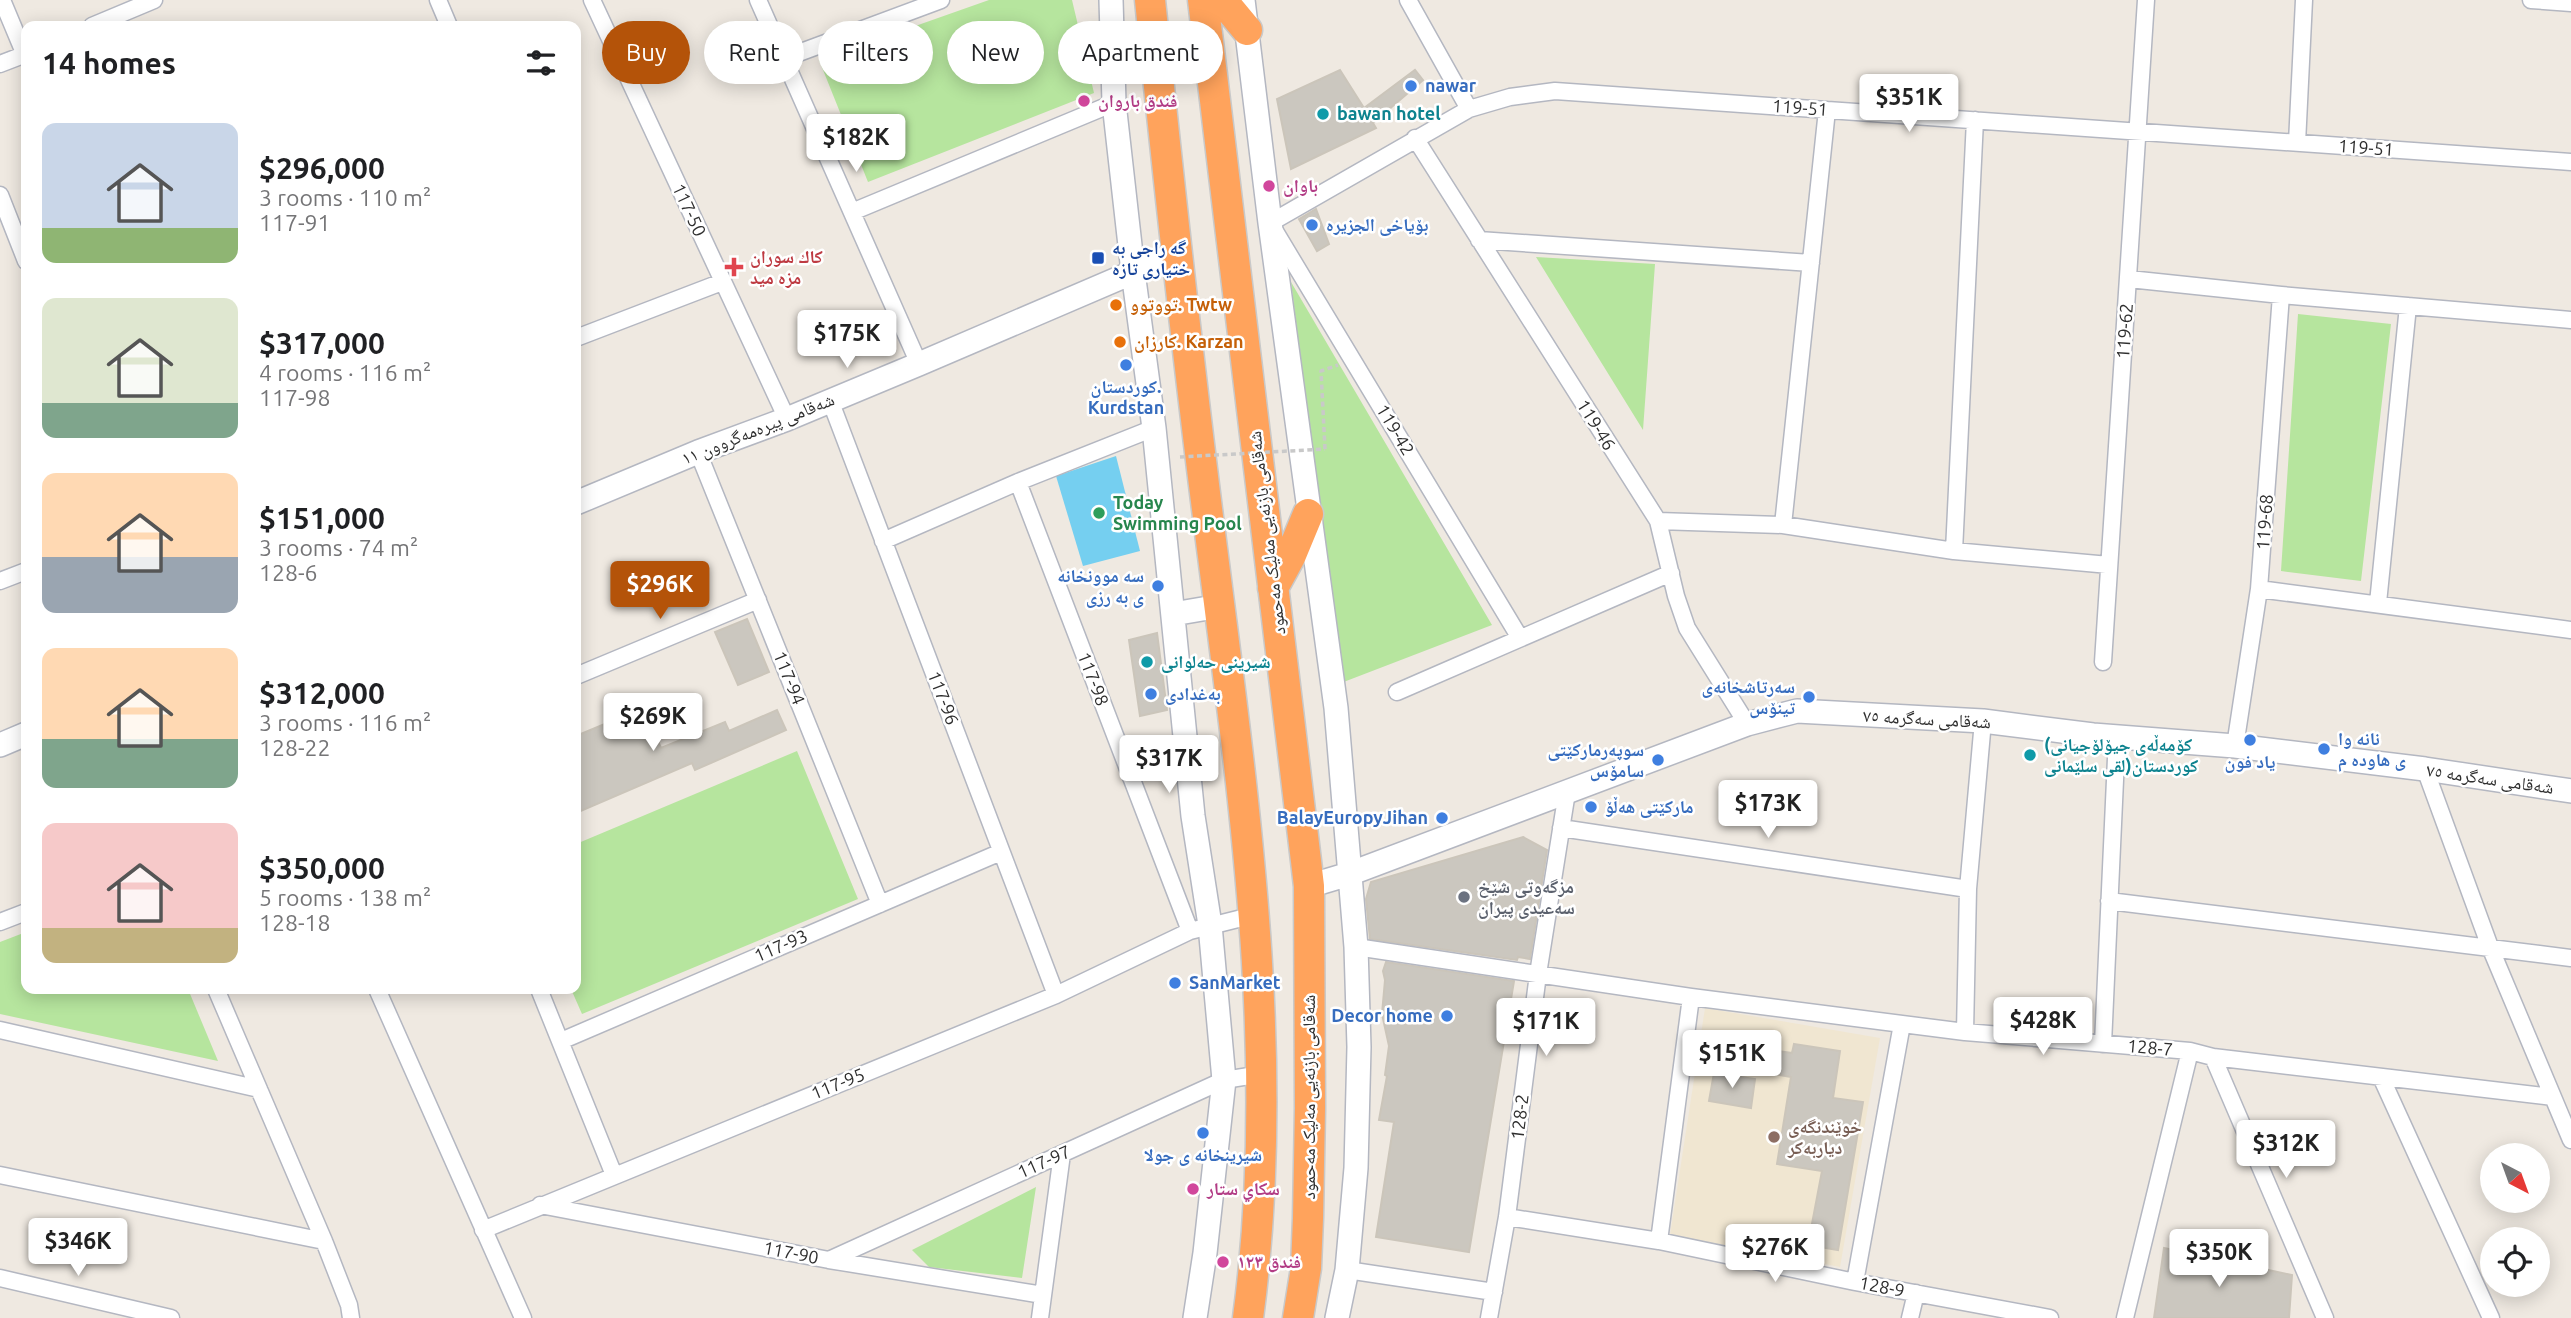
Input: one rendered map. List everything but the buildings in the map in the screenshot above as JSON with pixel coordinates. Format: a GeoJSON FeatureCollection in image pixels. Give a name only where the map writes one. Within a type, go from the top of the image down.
{"type":"FeatureCollection","features":[{"type":"Feature","properties":{"kind":"highway"},"geometry":{"type":"LineString","coordinates":[[1150,0],[1254,915],[1262,1074],[1253,1275],[1248,1318]]}},
{"type":"Feature","properties":{"kind":"highway","name":"شەقامی بازنەیی مەلیک مەحمود"},"geometry":{"type":"LineString","coordinates":[[1203,0],[1309,886],[1308,1218],[1306,1268],[1298,1318]]}},
{"type":"Feature","properties":{"kind":"highway"},"geometry":{"type":"LineString","coordinates":[[1222,0],[1247,30]]}},
{"type":"Feature","properties":{"kind":"highway"},"geometry":{"type":"LineString","coordinates":[[1273,588],[1292,555],[1308,514]]}},
{"type":"Feature","properties":{"kind":"main road"},"geometry":{"type":"LineString","coordinates":[[1111,0],[1114,103],[1154,428],[1193,816],[1200,928],[1224,1080],[1195,1318]]}},
{"type":"Feature","properties":{"kind":"main road"},"geometry":{"type":"LineString","coordinates":[[1243,0],[1308,514],[1336,708],[1356,947],[1359,1047],[1356,1168],[1347,1270],[1337,1318]]}},
{"type":"Feature","properties":{"kind":"main road","name":"شەقامی پیرەمەگروون ١١"},"geometry":{"type":"LineString","coordinates":[[581,501],[698,452],[787,419],[1178,253]]}},
{"type":"Feature","properties":{"kind":"main road"},"geometry":{"type":"LineString","coordinates":[[1173,614],[1220,606]]}},
{"type":"Feature","properties":{"kind":"main road","name":"شەقامی سەگرمە ٧٥"},"geometry":{"type":"LineString","coordinates":[[1309,886],[1349,874],[1747,724],[1797,711],[1983,721],[2235,746],[2571,790]]}},
{"type":"Feature","properties":{"kind":"main road"},"geometry":{"type":"LineString","coordinates":[[0,745],[21,736]]}},
{"type":"Feature","properties":{"kind":"street"},"geometry":{"type":"LineString","coordinates":[[2,0],[21,44]]}},
{"type":"Feature","properties":{"kind":"street"},"geometry":{"type":"LineString","coordinates":[[104,21],[154,0]]}},
{"type":"Feature","properties":{"kind":"street"},"geometry":{"type":"LineString","coordinates":[[438,0],[447,21]]}},
{"type":"Feature","properties":{"kind":"street","name":"117-50"},"geometry":{"type":"LineString","coordinates":[[592,0],[787,419]]}},
{"type":"Feature","properties":{"kind":"street"},"geometry":{"type":"LineString","coordinates":[[758,0],[768,21]]}},
{"type":"Feature","properties":{"kind":"street"},"geometry":{"type":"LineString","coordinates":[[804,51],[941,0]]}},
{"type":"Feature","properties":{"kind":"street"},"geometry":{"type":"LineString","coordinates":[[1408,0],[1469,109]]}},
{"type":"Feature","properties":{"kind":"street","name":"119-62"},"geometry":{"type":"LineString","coordinates":[[2103,662],[2146,0]]}},
{"type":"Feature","properties":{"kind":"street"},"geometry":{"type":"LineString","coordinates":[[2297,143],[2304,0]]}},
{"type":"Feature","properties":{"kind":"street"},"geometry":{"type":"LineString","coordinates":[[2531,0],[2569,2]]}},
{"type":"Feature","properties":{"kind":"street"},"geometry":{"type":"LineString","coordinates":[[0,64],[21,57]]}},
{"type":"Feature","properties":{"kind":"street"},"geometry":{"type":"LineString","coordinates":[[796,84],[919,364]]}},
{"type":"Feature","properties":{"kind":"street","name":"119-51"},"geometry":{"type":"LineString","coordinates":[[1270,223],[1469,109],[1510,97],[1555,91],[2571,162]]}},
{"type":"Feature","properties":{"kind":"street"},"geometry":{"type":"LineString","coordinates":[[852,212],[1114,103]]}},
{"type":"Feature","properties":{"kind":"street"},"geometry":{"type":"LineString","coordinates":[[1783,525],[1827,110]]}},
{"type":"Feature","properties":{"kind":"street"},"geometry":{"type":"LineString","coordinates":[[1954,551],[1975,120]]}},
{"type":"Feature","properties":{"kind":"street","name":"119-46"},"geometry":{"type":"LineString","coordinates":[[1415,138],[1658,521],[1687,628],[1747,724]]}},
{"type":"Feature","properties":{"kind":"street"},"geometry":{"type":"LineString","coordinates":[[0,195],[19,223]]}},
{"type":"Feature","properties":{"kind":"street","name":"119-42"},"geometry":{"type":"LineString","coordinates":[[1270,223],[1520,638]]}},
{"type":"Feature","properties":{"kind":"street"},"geometry":{"type":"LineString","coordinates":[[1479,240],[1811,263]]}},
{"type":"Feature","properties":{"kind":"street"},"geometry":{"type":"LineString","coordinates":[[2129,279],[2571,320]]}},
{"type":"Feature","properties":{"kind":"street"},"geometry":{"type":"LineString","coordinates":[[581,331],[722,282]]}},
{"type":"Feature","properties":{"kind":"street","name":"119-68"},"geometry":{"type":"LineString","coordinates":[[2235,746],[2259,589],[2281,295]]}},
{"type":"Feature","properties":{"kind":"street"},"geometry":{"type":"LineString","coordinates":[[2378,603],[2408,306]]}},
{"type":"Feature","properties":{"kind":"street","name":"117-96"},"geometry":{"type":"LineString","coordinates":[[830,400],[1056,995]]}},
{"type":"Feature","properties":{"kind":"street"},"geometry":{"type":"LineString","coordinates":[[883,541],[1018,482],[1154,428]]}},
{"type":"Feature","properties":{"kind":"street","name":"117-94"},"geometry":{"type":"LineString","coordinates":[[698,452],[880,904]]}},
{"type":"Feature","properties":{"kind":"street","name":"117-98"},"geometry":{"type":"LineString","coordinates":[[1018,482],[1200,928]]}},
{"type":"Feature","properties":{"kind":"street"},"geometry":{"type":"LineString","coordinates":[[1658,521],[1783,525],[1954,551],[2109,565]]}},
{"type":"Feature","properties":{"kind":"street"},"geometry":{"type":"LineString","coordinates":[[1,578],[21,572]]}},
{"type":"Feature","properties":{"kind":"street"},"geometry":{"type":"LineString","coordinates":[[1397,692],[1671,573]]}},
{"type":"Feature","properties":{"kind":"street"},"geometry":{"type":"LineString","coordinates":[[2259,589],[2571,630]]}},
{"type":"Feature","properties":{"kind":"street"},"geometry":{"type":"LineString","coordinates":[[581,674],[758,600]]}},
{"type":"Feature","properties":{"kind":"street"},"geometry":{"type":"LineString","coordinates":[[1965,1032],[1968,889],[1983,721]]}},
{"type":"Feature","properties":{"kind":"street"},"geometry":{"type":"LineString","coordinates":[[2103,1044],[2117,736]]}},
{"type":"Feature","properties":{"kind":"street"},"geometry":{"type":"LineString","coordinates":[[2425,769],[2490,947],[2571,1140]]}},
{"type":"Feature","properties":{"kind":"street","name":"128-2"},"geometry":{"type":"LineString","coordinates":[[1489,1318],[1507,1217],[1538,974],[1567,792]]}},
{"type":"Feature","properties":{"kind":"street"},"geometry":{"type":"LineString","coordinates":[[1561,828],[1968,889]]}},
{"type":"Feature","properties":{"kind":"street","name":"117-93"},"geometry":{"type":"LineString","coordinates":[[561,1041],[1001,852]]}},
{"type":"Feature","properties":{"kind":"street"},"geometry":{"type":"LineString","coordinates":[[2109,901],[2571,958]]}},
{"type":"Feature","properties":{"kind":"street"},"geometry":{"type":"LineString","coordinates":[[0,922],[21,914]]}},
{"type":"Feature","properties":{"kind":"street"},"geometry":{"type":"LineString","coordinates":[[1200,928],[1254,915]]}},
{"type":"Feature","properties":{"kind":"street","name":"117-95"},"geometry":{"type":"LineString","coordinates":[[483,1230],[1056,995],[1200,928]]}},
{"type":"Feature","properties":{"kind":"street","name":"128-7"},"geometry":{"type":"LineString","coordinates":[[1356,947],[1691,996],[1965,1032],[2190,1051],[2213,1057],[2553,1097]]}},
{"type":"Feature","properties":{"kind":"street"},"geometry":{"type":"LineString","coordinates":[[220,994],[324,1241],[349,1305],[351,1318]]}},
{"type":"Feature","properties":{"kind":"street"},"geometry":{"type":"LineString","coordinates":[[379,994],[523,1318]]}},
{"type":"Feature","properties":{"kind":"street"},"geometry":{"type":"LineString","coordinates":[[541,994],[614,1175]]}},
{"type":"Feature","properties":{"kind":"street"},"geometry":{"type":"LineString","coordinates":[[1659,1241],[1691,996]]}},
{"type":"Feature","properties":{"kind":"street"},"geometry":{"type":"LineString","coordinates":[[1855,1282],[1902,1024]]}},
{"type":"Feature","properties":{"kind":"street"},"geometry":{"type":"LineString","coordinates":[[0,1030],[259,1089]]}},
{"type":"Feature","properties":{"kind":"street"},"geometry":{"type":"LineString","coordinates":[[2125,1318],[2190,1051]]}},
{"type":"Feature","properties":{"kind":"street"},"geometry":{"type":"LineString","coordinates":[[2213,1057],[2326,1318]]}},
{"type":"Feature","properties":{"kind":"street","name":"117-97"},"geometry":{"type":"LineString","coordinates":[[829,1260],[1224,1080],[1262,1074]]}},
{"type":"Feature","properties":{"kind":"street"},"geometry":{"type":"LineString","coordinates":[[2381,1077],[2491,1318]]}},
{"type":"Feature","properties":{"kind":"street"},"geometry":{"type":"LineString","coordinates":[[1040,1318],[1062,1154]]}},
{"type":"Feature","properties":{"kind":"street"},"geometry":{"type":"LineString","coordinates":[[0,1175],[324,1241]]}},
{"type":"Feature","properties":{"kind":"street","name":"117-90"},"geometry":{"type":"LineString","coordinates":[[540,1205],[829,1260],[1043,1295]]}},
{"type":"Feature","properties":{"kind":"street","name":"128-9"},"geometry":{"type":"LineString","coordinates":[[1507,1217],[1659,1241],[1855,1282],[2050,1318]]}},
{"type":"Feature","properties":{"kind":"street"},"geometry":{"type":"LineString","coordinates":[[1347,1270],[1494,1292]]}},
{"type":"Feature","properties":{"kind":"street"},"geometry":{"type":"LineString","coordinates":[[0,1278],[143,1315],[171,1318]]}},
{"type":"Feature","properties":{"kind":"street"},"geometry":{"type":"LineString","coordinates":[[1910,1318],[1916,1293]]}},
{"type":"Feature","properties":{"kind":"path"},"geometry":{"type":"LineString","coordinates":[[1180,457],[1325,449],[1321,371],[1353,360]]}},
{"type":"Feature","properties":{"kind":"shaded area","name":"خوێندنگەی دیاربەکر"},"geometry":{"type":"Polygon","coordinates":[[[1705,1008],[1880,1038],[1840,1267],[1670,1235],[1705,1008]]]}},
{"type":"Feature","properties":{"kind":"green space"},"geometry":{"type":"Polygon","coordinates":[[[989,0],[1072,0],[1077,21],[1058,21],[1058,84],[1092,84],[1094,93],[868,182],[829,84],[933,84],[933,21],[930,21],[989,0]]]}},
{"type":"Feature","properties":{"kind":"green space"},"geometry":{"type":"Polygon","coordinates":[[[1536,257],[1655,264],[1643,430],[1536,257]]]}},
{"type":"Feature","properties":{"kind":"green space"},"geometry":{"type":"Polygon","coordinates":[[[1291,282],[1492,625],[1341,683],[1291,282]]]}},
{"type":"Feature","properties":{"kind":"green space"},"geometry":{"type":"Polygon","coordinates":[[[2298,314],[2391,324],[2361,581],[2281,571],[2298,314]]]}},
{"type":"Feature","properties":{"kind":"green space"},"geometry":{"type":"Polygon","coordinates":[[[797,751],[858,899],[582,1014],[573,994],[581,994],[581,842],[797,751]]]}},
{"type":"Feature","properties":{"kind":"green space"},"geometry":{"type":"Polygon","coordinates":[[[21,934],[21,994],[190,994],[218,1061],[0,1014],[0,942],[21,934]]]}},
{"type":"Feature","properties":{"kind":"green space"},"geometry":{"type":"Polygon","coordinates":[[[1036,1187],[1022,1278],[929,1267],[912,1250],[1036,1187]]]}},
{"type":"Feature","properties":{"kind":"water","name":"Today Swimming Pool"},"geometry":{"type":"Polygon","coordinates":[[[1116,456],[1140,551],[1083,566],[1056,476],[1116,456]]]}},
{"type":"Feature","properties":{"kind":"place","name":"nawar"},"geometry":{"type":"Point","coordinates":[1411,86]}},
{"type":"Feature","properties":{"kind":"place","name":"فندق باروان"},"geometry":{"type":"Point","coordinates":[1084,101]}},
{"type":"Feature","properties":{"kind":"place","name":"bawan hotel"},"geometry":{"type":"Point","coordinates":[1323,114]}},
{"type":"Feature","properties":{"kind":"place","name":"باوان"},"geometry":{"type":"Point","coordinates":[1269,186]}},
{"type":"Feature","properties":{"kind":"place","name":"بۆیاخی الجزیرە"},"geometry":{"type":"Point","coordinates":[1312,225]}},
{"type":"Feature","properties":{"kind":"place","name":"گه راجی به ختيارى تازه"},"geometry":{"type":"Point","coordinates":[1098,258]}},
{"type":"Feature","properties":{"kind":"place","name":"كاك سوران مزه ميد"},"geometry":{"type":"Point","coordinates":[734,267]}},
{"type":"Feature","properties":{"kind":"place","name":"تووتوو. Twtw"},"geometry":{"type":"Point","coordinates":[1116,305]}},
{"type":"Feature","properties":{"kind":"place","name":"کارزان. Karzan"},"geometry":{"type":"Point","coordinates":[1120,342]}},
{"type":"Feature","properties":{"kind":"place","name":"کوردستان. Kurdstan"},"geometry":{"type":"Point","coordinates":[1126,365]}},
{"type":"Feature","properties":{"kind":"place","name":"Today Swimming Pool"},"geometry":{"type":"Point","coordinates":[1099,513]}},
{"type":"Feature","properties":{"kind":"place","name":"سه موونخانه ی به رزی"},"geometry":{"type":"Point","coordinates":[1158,586]}},
{"type":"Feature","properties":{"kind":"place","name":"شیرینی ‌حەلوانی"},"geometry":{"type":"Point","coordinates":[1147,662]}},
{"type":"Feature","properties":{"kind":"place","name":"بەغدادی"},"geometry":{"type":"Point","coordinates":[1151,694]}},
{"type":"Feature","properties":{"kind":"place","name":"سەرتاشخانەی تینۆس"},"geometry":{"type":"Point","coordinates":[1809,697]}},
{"type":"Feature","properties":{"kind":"place","name":"ياد فون"},"geometry":{"type":"Point","coordinates":[2250,740]}},
{"type":"Feature","properties":{"kind":"place","name":"نانه وا ی هاوده م"},"geometry":{"type":"Point","coordinates":[2324,749]}},
{"type":"Feature","properties":{"kind":"place","name":"(کۆمەڵەی جیۆلۆجیانی کوردستان(لقی سلێمانی"},"geometry":{"type":"Point","coordinates":[2030,755]}},
{"type":"Feature","properties":{"kind":"place","name":"سوپەرمارکێتی سامۆس"},"geometry":{"type":"Point","coordinates":[1658,760]}},
{"type":"Feature","properties":{"kind":"place","name":"مارکێتی هەڵۆ"},"geometry":{"type":"Point","coordinates":[1591,807]}},
{"type":"Feature","properties":{"kind":"place","name":"BalayEuropyJihan"},"geometry":{"type":"Point","coordinates":[1442,818]}},
{"type":"Feature","properties":{"kind":"place","name":"مزگەوتی شێخ سەعیدی پیران"},"geometry":{"type":"Point","coordinates":[1464,897]}},
{"type":"Feature","properties":{"kind":"place","name":"SanMarket"},"geometry":{"type":"Point","coordinates":[1175,983]}},
{"type":"Feature","properties":{"kind":"place","name":"Decor home"},"geometry":{"type":"Point","coordinates":[1447,1016]}},
{"type":"Feature","properties":{"kind":"place","name":"شیرینخانه ی جولا"},"geometry":{"type":"Point","coordinates":[1203,1133]}},
{"type":"Feature","properties":{"kind":"place","name":"خوێندنگەی دیاربەکر"},"geometry":{"type":"Point","coordinates":[1774,1137]}},
{"type":"Feature","properties":{"kind":"place","name":"سكاي ستار"},"geometry":{"type":"Point","coordinates":[1193,1189]}},
{"type":"Feature","properties":{"kind":"place","name":"فندق ١٢٣"},"geometry":{"type":"Point","coordinates":[1223,1262]}}]}
